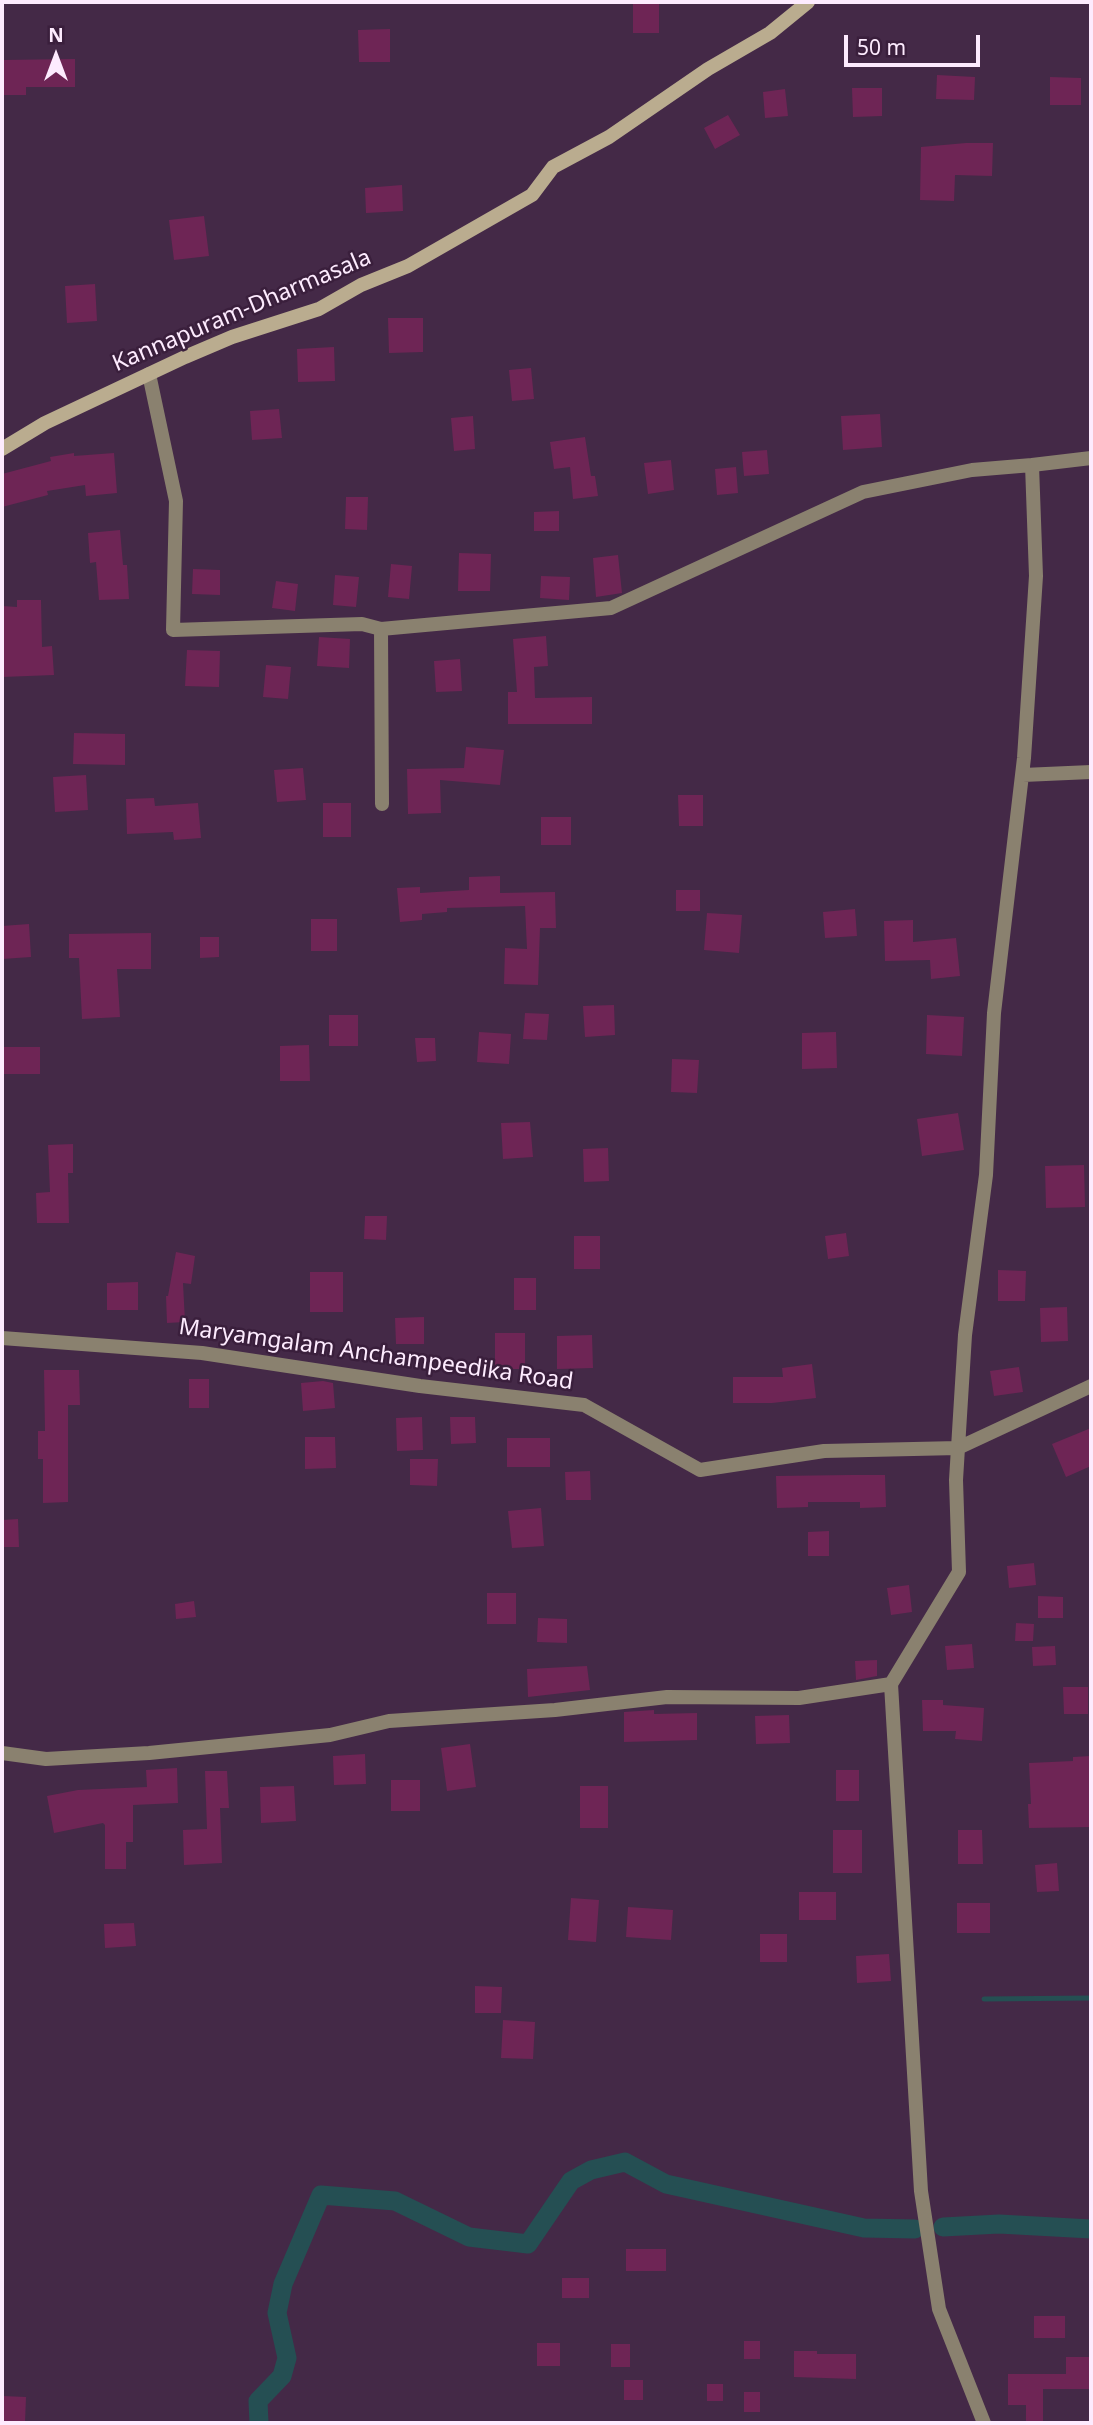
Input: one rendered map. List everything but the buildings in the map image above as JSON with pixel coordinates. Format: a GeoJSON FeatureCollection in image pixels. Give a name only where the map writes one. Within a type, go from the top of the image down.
{"type":"FeatureCollection","features":[{"type":"Feature","properties":{"kind":"main road","name":"Kannapuram-Dharmasala"},"geometry":{"type":"LineString","coordinates":[[2,449],[45,423],[149,374],[232,337],[319,309],[361,285],[408,266],[532,195],[553,167],[609,137],[708,69],[771,33],[808,2]]}},
{"type":"Feature","properties":{"kind":"street"},"geometry":{"type":"LineString","coordinates":[[149,374],[176,501],[173,631],[362,624],[381,629],[611,608],[863,492],[972,470],[1091,458]]}},
{"type":"Feature","properties":{"kind":"street"},"geometry":{"type":"LineString","coordinates":[[984,2423],[939,2309],[921,2191],[891,1684],[959,1572],[956,1480],[965,1335],[986,1175],[994,1013],[1023,775],[1036,576],[1031,465]]}},
{"type":"Feature","properties":{"kind":"street"},"geometry":{"type":"LineString","coordinates":[[381,629],[382,804]]}},
{"type":"Feature","properties":{"kind":"street"},"geometry":{"type":"LineString","coordinates":[[1023,775],[1091,772]]}},
{"type":"Feature","properties":{"kind":"street","name":"Maryamgalam Anchampeedika Road"},"geometry":{"type":"LineString","coordinates":[[2,1338],[202,1353],[420,1386],[584,1405],[700,1470],[824,1451],[958,1448],[1091,1385]]}},
{"type":"Feature","properties":{"kind":"street"},"geometry":{"type":"LineString","coordinates":[[2,1753],[46,1759],[149,1752],[330,1735],[388,1721],[555,1710],[667,1697],[799,1698],[891,1684]]}},
{"type":"Feature","properties":{"kind":"waterway"},"geometry":{"type":"LineString","coordinates":[[984,1999],[1091,1998]]}},
{"type":"Feature","properties":{"kind":"waterway"},"geometry":{"type":"LineString","coordinates":[[259,2423],[258,2401],[282,2376],[287,2358],[277,2313],[283,2284],[321,2195],[395,2201],[469,2237],[528,2244],[571,2181],[591,2170],[625,2162],[666,2184],[864,2228],[915,2229]]}},
{"type":"Feature","properties":{"kind":"waterway"},"geometry":{"type":"LineString","coordinates":[[943,2227],[999,2224],[1091,2229]]}}]}
